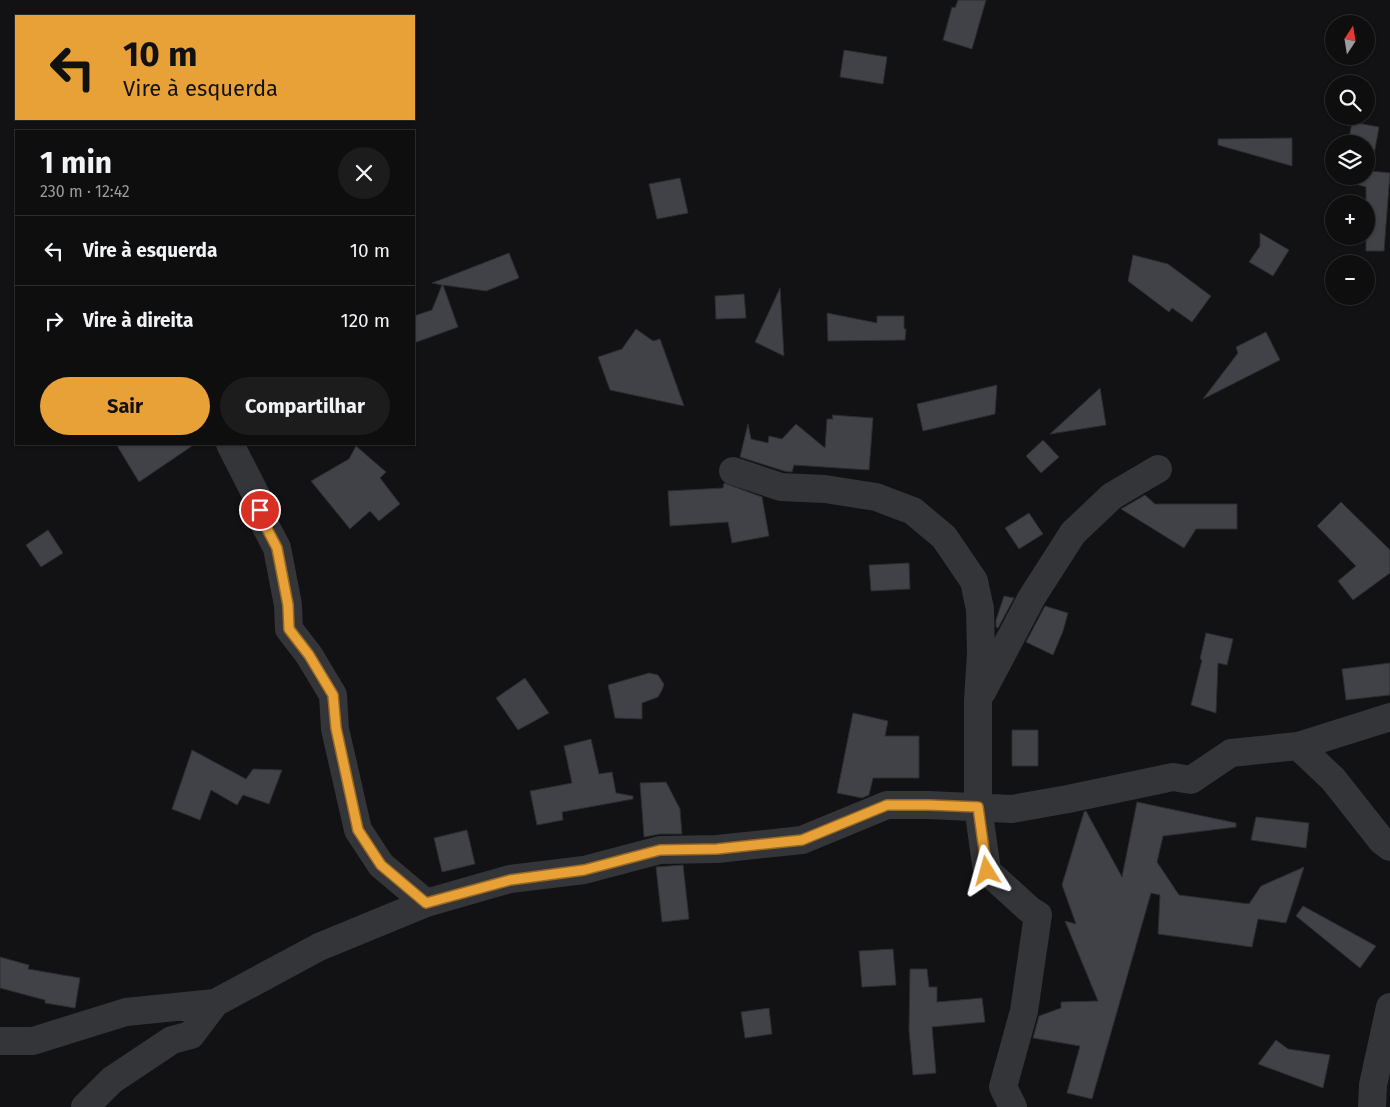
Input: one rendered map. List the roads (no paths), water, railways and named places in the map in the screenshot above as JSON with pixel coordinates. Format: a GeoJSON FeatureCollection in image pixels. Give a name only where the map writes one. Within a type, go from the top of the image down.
{"type":"FeatureCollection","features":[{"type":"Feature","properties":{"kind":"street"},"geometry":{"type":"LineString","coordinates":[[231,445],[257,497],[264,523],[277,548],[288,605],[289,629],[309,655],[333,695],[336,728],[358,830],[381,865],[426,903]]}},
{"type":"Feature","properties":{"kind":"street"},"geometry":{"type":"LineString","coordinates":[[978,700],[1032,597],[1073,533],[1112,496],[1158,469]]}},
{"type":"Feature","properties":{"kind":"street"},"geometry":{"type":"LineString","coordinates":[[733,471],[781,487],[826,489],[876,497],[913,511],[944,537],[974,581],[980,609],[981,654],[978,700],[978,807],[987,871],[1038,915],[1024,1011],[1003,1087],[1013,1107]]}},
{"type":"Feature","properties":{"kind":"street"},"geometry":{"type":"LineString","coordinates":[[0,1041],[33,1041],[126,1012],[215,1003],[319,947],[426,903],[510,880],[584,870],[660,850],[717,849],[802,840],[887,805],[1012,809],[1173,777],[1191,780],[1231,753],[1298,746],[1390,717]]}},
{"type":"Feature","properties":{"kind":"street"},"geometry":{"type":"LineString","coordinates":[[1298,746],[1333,779],[1382,841],[1390,847]]}},
{"type":"Feature","properties":{"kind":"street"},"geometry":{"type":"LineString","coordinates":[[85,1107],[112,1080],[172,1040],[191,1035],[215,1003]]}},
{"type":"Feature","properties":{"kind":"street"},"geometry":{"type":"LineString","coordinates":[[1372,1107],[1374,1085],[1390,1007]]}}]}
